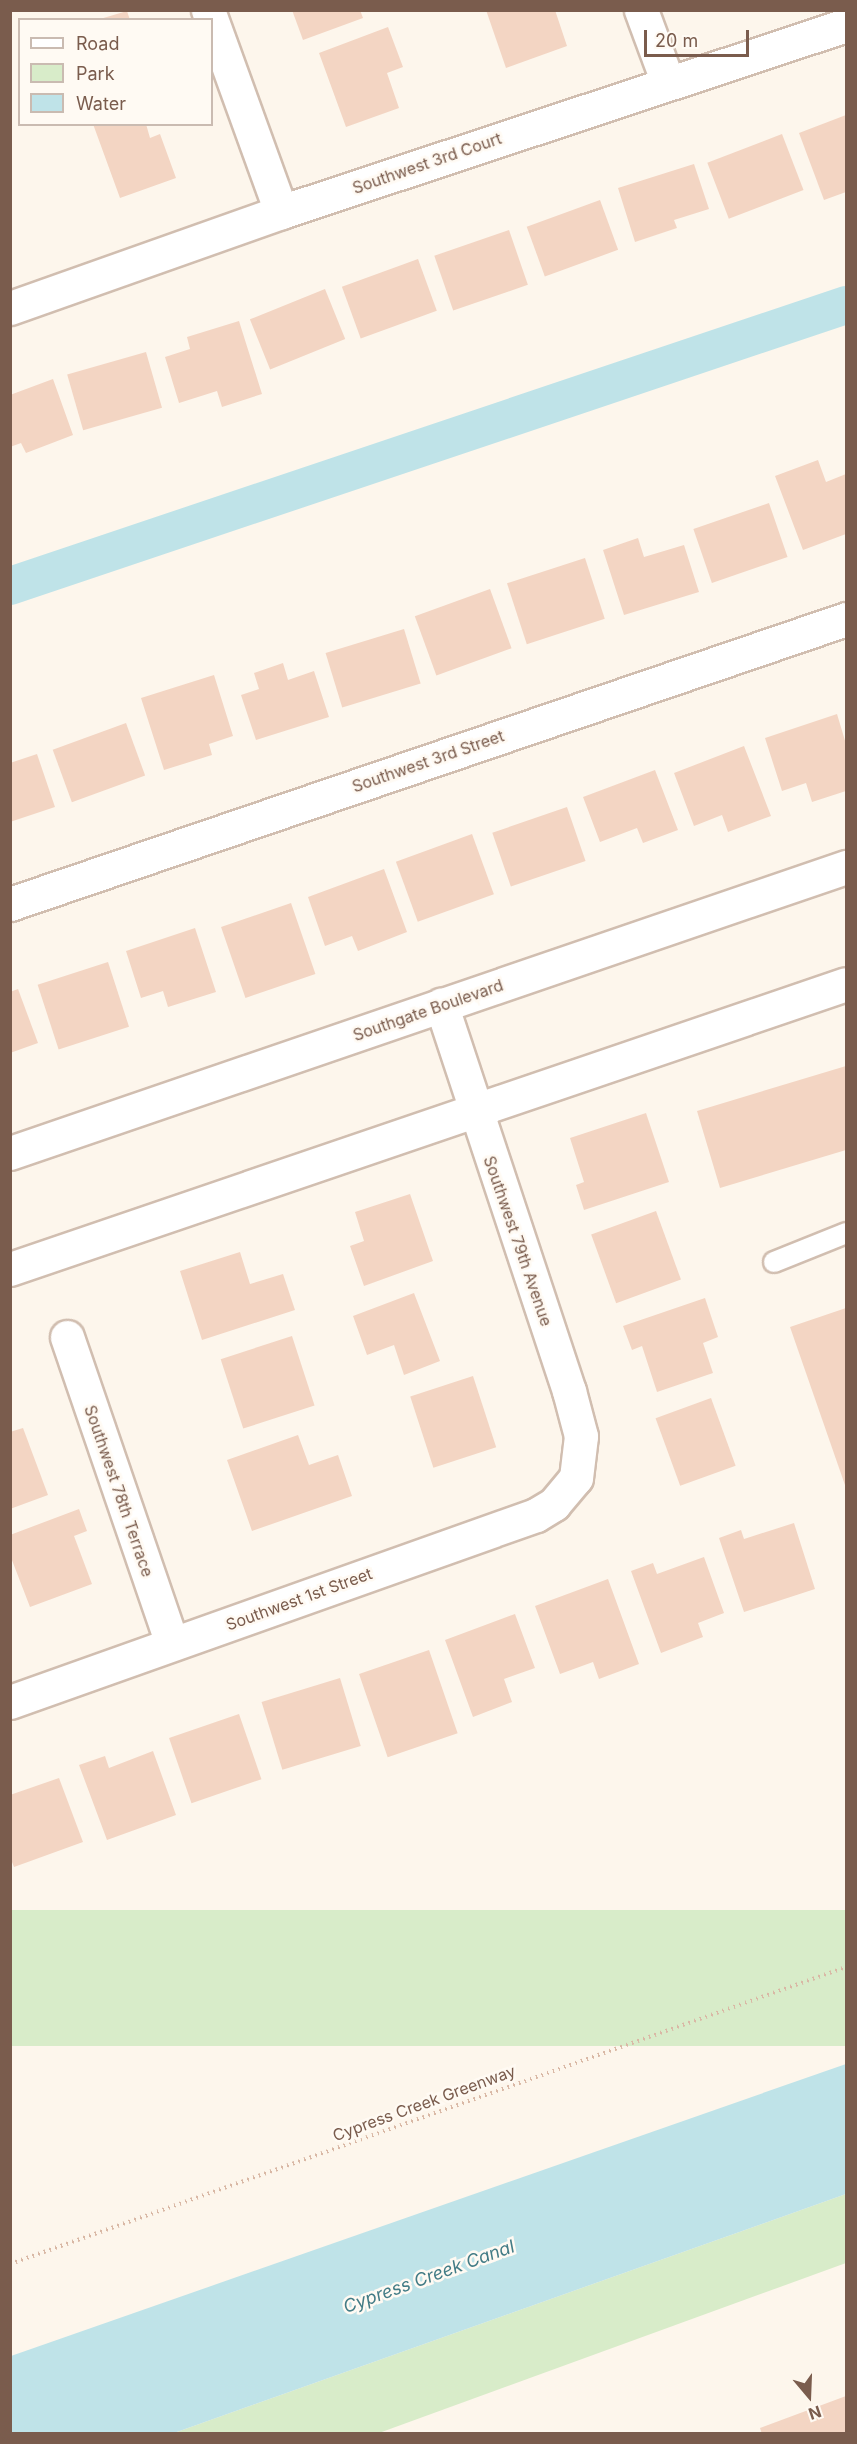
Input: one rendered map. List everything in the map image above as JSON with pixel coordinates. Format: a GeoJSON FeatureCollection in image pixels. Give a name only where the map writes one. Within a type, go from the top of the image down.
{"type":"FeatureCollection","features":[{"type":"Feature","properties":{"kind":"street"},"geometry":{"type":"LineString","coordinates":[[641,10],[668,83]]}},
{"type":"Feature","properties":{"kind":"street"},"geometry":{"type":"LineString","coordinates":[[213,24],[281,212]]}},
{"type":"Feature","properties":{"kind":"street","name":"Southwest 3rd Court"},"geometry":{"type":"LineString","coordinates":[[10,308],[281,212],[846,25]]}},
{"type":"Feature","properties":{"kind":"street","name":"Southwest 3rd Street"},"geometry":{"type":"LineString","coordinates":[[10,904],[846,619]]}},
{"type":"Feature","properties":{"kind":"street","name":"Southgate Boulevard"},"geometry":{"type":"LineString","coordinates":[[10,1153],[846,867]]}},
{"type":"Feature","properties":{"kind":"street"},"geometry":{"type":"LineString","coordinates":[[10,1269],[846,984]]}},
{"type":"Feature","properties":{"kind":"street","name":"Southwest 79th Avenue"},"geometry":{"type":"LineString","coordinates":[[441,1005],[474,1111],[577,1418],[582,1451],[576,1478]]}},
{"type":"Feature","properties":{"kind":"street","name":"Southwest 78th Terrace"},"geometry":{"type":"LineString","coordinates":[[67,1337],[172,1644]]}},
{"type":"Feature","properties":{"kind":"street","name":"Southwest 1st Street"},"geometry":{"type":"LineString","coordinates":[[10,1702],[536,1515],[554,1503],[576,1478]]}},
{"type":"Feature","properties":{"kind":"lane"},"geometry":{"type":"LineString","coordinates":[[774,1262],[846,1233]]}},
{"type":"Feature","properties":{"kind":"path","name":"Cypress Creek Greenway"},"geometry":{"type":"LineString","coordinates":[[10,2264],[846,1967]]}},
{"type":"Feature","properties":{"kind":"green space"},"geometry":{"type":"Polygon","coordinates":[[[10,1910],[846,1910],[846,2046],[10,2046],[10,1910]]]}},
{"type":"Feature","properties":{"kind":"green space"},"geometry":{"type":"Polygon","coordinates":[[[846,2194],[846,2263],[379,2433],[174,2433],[846,2194]]]}},
{"type":"Feature","properties":{"kind":"water","name":"Cypress Creek Canal"},"geometry":{"type":"Polygon","coordinates":[[[846,2064],[846,2194],[174,2433],[11,2433],[11,2356],[846,2064]]]}},
{"type":"Feature","properties":{"kind":"building"},"geometry":{"type":"Polygon","coordinates":[[[292,10],[360,10],[363,18],[303,40],[292,10]]]}},
{"type":"Feature","properties":{"kind":"building"},"geometry":{"type":"Polygon","coordinates":[[[486,10],[555,10],[567,46],[506,68],[486,10]]]}},
{"type":"Feature","properties":{"kind":"building"},"geometry":{"type":"Polygon","coordinates":[[[127,11],[129,18],[103,18],[127,11]]]}},
{"type":"Feature","properties":{"kind":"building"},"geometry":{"type":"Polygon","coordinates":[[[388,27],[403,67],[387,73],[399,108],[346,127],[319,53],[388,27]]]}},
{"type":"Feature","properties":{"kind":"building"},"geometry":{"type":"Polygon","coordinates":[[[846,115],[846,192],[824,200],[799,133],[846,115]]]}},
{"type":"Feature","properties":{"kind":"building"},"geometry":{"type":"Polygon","coordinates":[[[94,126],[147,126],[150,138],[160,134],[176,178],[120,198],[94,126]]]}},
{"type":"Feature","properties":{"kind":"building"},"geometry":{"type":"Polygon","coordinates":[[[782,134],[804,190],[729,219],[707,163],[782,134]]]}},
{"type":"Feature","properties":{"kind":"building"},"geometry":{"type":"Polygon","coordinates":[[[694,164],[709,209],[674,220],[677,228],[635,242],[618,188],[694,164]]]}},
{"type":"Feature","properties":{"kind":"building"},"geometry":{"type":"Polygon","coordinates":[[[600,200],[618,250],[545,276],[527,227],[600,200]]]}},
{"type":"Feature","properties":{"kind":"building"},"geometry":{"type":"Polygon","coordinates":[[[509,230],[528,285],[453,311],[434,256],[509,230]]]}},
{"type":"Feature","properties":{"kind":"building"},"geometry":{"type":"Polygon","coordinates":[[[418,259],[437,311],[361,338],[342,287],[418,259]]]}},
{"type":"Feature","properties":{"kind":"building"},"geometry":{"type":"Polygon","coordinates":[[[325,289],[345,339],[270,369],[250,319],[325,289]]]}},
{"type":"Feature","properties":{"kind":"building"},"geometry":{"type":"Polygon","coordinates":[[[239,321],[262,394],[222,407],[217,391],[179,403],[165,357],[190,349],[187,337],[239,321]]]}},
{"type":"Feature","properties":{"kind":"building"},"geometry":{"type":"Polygon","coordinates":[[[146,352],[162,408],[83,430],[67,375],[146,352]]]}},
{"type":"Feature","properties":{"kind":"building"},"geometry":{"type":"Polygon","coordinates":[[[53,379],[73,435],[26,453],[21,443],[10,447],[10,395],[53,379]]]}},
{"type":"Feature","properties":{"kind":"building"},"geometry":{"type":"Polygon","coordinates":[[[818,460],[826,482],[846,474],[846,534],[803,550],[775,476],[818,460]]]}},
{"type":"Feature","properties":{"kind":"building"},"geometry":{"type":"Polygon","coordinates":[[[769,503],[788,557],[712,583],[693,529],[769,503]]]}},
{"type":"Feature","properties":{"kind":"building"},"geometry":{"type":"Polygon","coordinates":[[[638,538],[644,557],[684,545],[699,592],[624,615],[603,550],[638,538]]]}},
{"type":"Feature","properties":{"kind":"building"},"geometry":{"type":"Polygon","coordinates":[[[585,558],[605,619],[527,644],[507,583],[585,558]]]}},
{"type":"Feature","properties":{"kind":"building"},"geometry":{"type":"Polygon","coordinates":[[[490,589],[512,648],[436,676],[415,616],[490,589]]]}},
{"type":"Feature","properties":{"kind":"building"},"geometry":{"type":"Polygon","coordinates":[[[404,629],[421,684],[342,707],[326,653],[404,629]]]}},
{"type":"Feature","properties":{"kind":"building"},"geometry":{"type":"Polygon","coordinates":[[[283,663],[288,680],[314,671],[329,717],[256,740],[241,695],[259,689],[254,673],[283,663]]]}},
{"type":"Feature","properties":{"kind":"building"},"geometry":{"type":"Polygon","coordinates":[[[214,675],[233,736],[209,744],[212,755],[164,770],[141,698],[214,675]]]}},
{"type":"Feature","properties":{"kind":"building"},"geometry":{"type":"Polygon","coordinates":[[[837,714],[846,744],[846,791],[812,802],[806,783],[782,791],[765,738],[837,714]]]}},
{"type":"Feature","properties":{"kind":"building"},"geometry":{"type":"Polygon","coordinates":[[[126,723],[145,776],[72,802],[53,750],[126,723]]]}},
{"type":"Feature","properties":{"kind":"building"},"geometry":{"type":"Polygon","coordinates":[[[744,746],[771,816],[728,832],[722,815],[694,826],[674,773],[744,746]]]}},
{"type":"Feature","properties":{"kind":"building"},"geometry":{"type":"Polygon","coordinates":[[[37,754],[55,807],[10,822],[10,763],[37,754]]]}},
{"type":"Feature","properties":{"kind":"building"},"geometry":{"type":"Polygon","coordinates":[[[655,770],[678,830],[643,843],[637,828],[600,842],[583,797],[655,770]]]}},
{"type":"Feature","properties":{"kind":"building"},"geometry":{"type":"Polygon","coordinates":[[[567,807],[586,861],[511,887],[492,833],[567,807]]]}},
{"type":"Feature","properties":{"kind":"building"},"geometry":{"type":"Polygon","coordinates":[[[472,834],[494,894],[418,922],[396,862],[472,834]]]}},
{"type":"Feature","properties":{"kind":"building"},"geometry":{"type":"Polygon","coordinates":[[[384,869],[407,932],[358,951],[352,936],[325,946],[308,897],[384,869]]]}},
{"type":"Feature","properties":{"kind":"building"},"geometry":{"type":"Polygon","coordinates":[[[291,903],[315,974],[245,998],[221,927],[291,903]]]}},
{"type":"Feature","properties":{"kind":"building"},"geometry":{"type":"Polygon","coordinates":[[[195,928],[216,992],[168,1007],[163,991],[141,998],[126,951],[195,928]]]}},
{"type":"Feature","properties":{"kind":"building"},"geometry":{"type":"Polygon","coordinates":[[[108,962],[129,1027],[59,1050],[38,985],[108,962]]]}},
{"type":"Feature","properties":{"kind":"building"},"geometry":{"type":"Polygon","coordinates":[[[18,989],[38,1043],[10,1053],[10,992],[18,989]]]}},
{"type":"Feature","properties":{"kind":"building"},"geometry":{"type":"Polygon","coordinates":[[[846,1066],[846,1150],[720,1188],[697,1111],[846,1066]]]}},
{"type":"Feature","properties":{"kind":"building"},"geometry":{"type":"Polygon","coordinates":[[[646,1113],[669,1182],[584,1210],[576,1185],[584,1182],[570,1138],[646,1113]]]}},
{"type":"Feature","properties":{"kind":"building"},"geometry":{"type":"Polygon","coordinates":[[[410,1194],[433,1261],[364,1286],[350,1246],[364,1241],[355,1212],[410,1194]]]}},
{"type":"Feature","properties":{"kind":"building"},"geometry":{"type":"Polygon","coordinates":[[[656,1211],[681,1280],[616,1303],[591,1235],[656,1211]]]}},
{"type":"Feature","properties":{"kind":"building"},"geometry":{"type":"Polygon","coordinates":[[[240,1252],[250,1284],[283,1274],[295,1310],[202,1340],[180,1271],[240,1252]]]}},
{"type":"Feature","properties":{"kind":"building"},"geometry":{"type":"Polygon","coordinates":[[[414,1293],[440,1361],[404,1375],[394,1345],[367,1355],[353,1316],[414,1293]]]}},
{"type":"Feature","properties":{"kind":"building"},"geometry":{"type":"Polygon","coordinates":[[[705,1298],[718,1337],[703,1343],[713,1373],[657,1392],[642,1346],[632,1350],[623,1326],[705,1298]]]}},
{"type":"Feature","properties":{"kind":"building"},"geometry":{"type":"Polygon","coordinates":[[[846,1308],[846,1488],[790,1327],[846,1308]]]}},
{"type":"Feature","properties":{"kind":"building"},"geometry":{"type":"Polygon","coordinates":[[[292,1336],[315,1405],[243,1429],[221,1359],[292,1336]]]}},
{"type":"Feature","properties":{"kind":"building"},"geometry":{"type":"Polygon","coordinates":[[[473,1376],[496,1447],[433,1468],[410,1396],[473,1376]]]}},
{"type":"Feature","properties":{"kind":"building"},"geometry":{"type":"Polygon","coordinates":[[[711,1398],[736,1466],[680,1486],[656,1418],[711,1398]]]}},
{"type":"Feature","properties":{"kind":"building"},"geometry":{"type":"Polygon","coordinates":[[[23,1428],[48,1495],[10,1509],[10,1432],[23,1428]]]}},
{"type":"Feature","properties":{"kind":"building"},"geometry":{"type":"Polygon","coordinates":[[[298,1435],[309,1465],[338,1455],[352,1496],[252,1531],[227,1460],[298,1435]]]}},
{"type":"Feature","properties":{"kind":"building"},"geometry":{"type":"Polygon","coordinates":[[[79,1509],[87,1531],[74,1536],[92,1584],[30,1607],[10,1555],[10,1535],[79,1509]]]}},
{"type":"Feature","properties":{"kind":"building"},"geometry":{"type":"Polygon","coordinates":[[[794,1523],[815,1589],[744,1612],[719,1538],[741,1530],[744,1539],[794,1523]]]}},
{"type":"Feature","properties":{"kind":"building"},"geometry":{"type":"Polygon","coordinates":[[[704,1557],[724,1613],[698,1623],[703,1637],[661,1653],[631,1571],[653,1563],[657,1574],[704,1557]]]}},
{"type":"Feature","properties":{"kind":"building"},"geometry":{"type":"Polygon","coordinates":[[[608,1579],[639,1664],[599,1679],[593,1662],[560,1674],[535,1606],[608,1579]]]}},
{"type":"Feature","properties":{"kind":"building"},"geometry":{"type":"Polygon","coordinates":[[[515,1614],[535,1668],[504,1679],[512,1702],[473,1717],[445,1640],[515,1614]]]}},
{"type":"Feature","properties":{"kind":"building"},"geometry":{"type":"Polygon","coordinates":[[[429,1650],[458,1733],[388,1757],[359,1674],[429,1650]]]}},
{"type":"Feature","properties":{"kind":"building"},"geometry":{"type":"Polygon","coordinates":[[[340,1678],[361,1746],[282,1770],[262,1702],[340,1678]]]}},
{"type":"Feature","properties":{"kind":"building"},"geometry":{"type":"Polygon","coordinates":[[[239,1714],[261,1779],[191,1803],[169,1738],[239,1714]]]}},
{"type":"Feature","properties":{"kind":"building"},"geometry":{"type":"Polygon","coordinates":[[[153,1751],[176,1815],[107,1840],[79,1765],[105,1756],[109,1768],[153,1751]]]}},
{"type":"Feature","properties":{"kind":"building"},"geometry":{"type":"Polygon","coordinates":[[[59,1778],[83,1842],[14,1867],[10,1857],[10,1795],[59,1778]]]}},
{"type":"Feature","properties":{"kind":"building"},"geometry":{"type":"Polygon","coordinates":[[[846,2396],[846,2434],[762,2434],[760,2428],[846,2396]]]}},
{"type":"Feature","properties":{"kind":"waterway"},"geometry":{"type":"LineString","coordinates":[[10,586],[846,305]]}}]}
